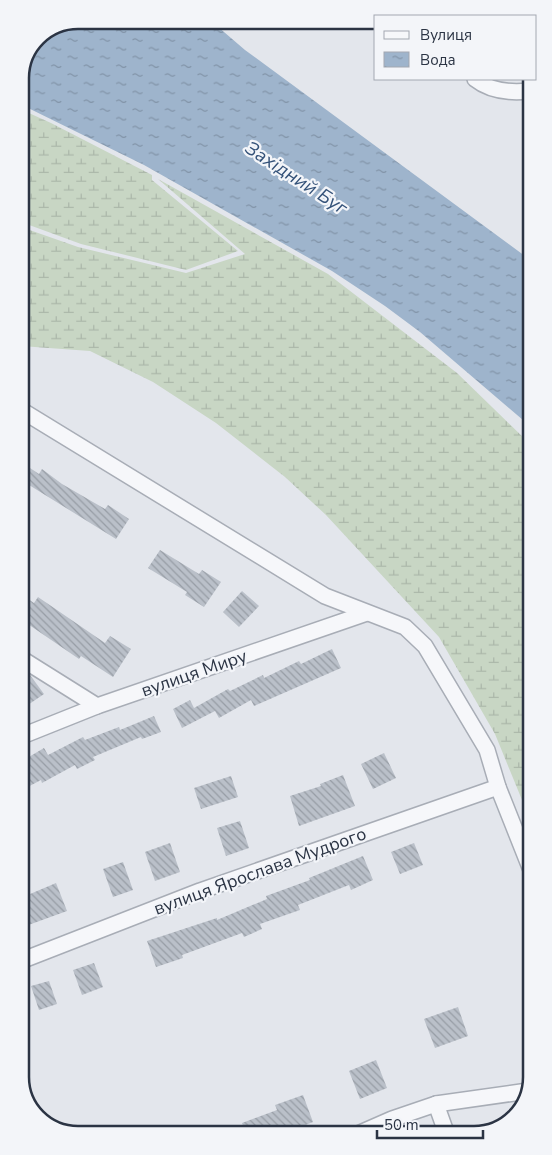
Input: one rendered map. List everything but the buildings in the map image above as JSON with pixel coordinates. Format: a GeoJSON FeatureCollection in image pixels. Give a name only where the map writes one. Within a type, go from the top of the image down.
{"type":"FeatureCollection","features":[{"type":"Feature","properties":{"kind":"street"},"geometry":{"type":"LineString","coordinates":[[476,80],[486,87],[523,91]]}},
{"type":"Feature","properties":{"kind":"street"},"geometry":{"type":"LineString","coordinates":[[29,415],[325,596],[405,627],[425,646],[487,750],[498,787],[523,850]]}},
{"type":"Feature","properties":{"kind":"street","name":"вулиця Миру"},"geometry":{"type":"LineString","coordinates":[[29,733],[97,706],[368,613]]}},
{"type":"Feature","properties":{"kind":"street"},"geometry":{"type":"LineString","coordinates":[[29,663],[97,706]]}},
{"type":"Feature","properties":{"kind":"street","name":"вулиця Ярослава Мудрого"},"geometry":{"type":"LineString","coordinates":[[29,958],[200,891],[498,787]]}},
{"type":"Feature","properties":{"kind":"street"},"geometry":{"type":"LineString","coordinates":[[376,1126],[436,1104],[521,1093]]}},
{"type":"Feature","properties":{"kind":"street"},"geometry":{"type":"LineString","coordinates":[[436,1104],[444,1126]]}},
{"type":"Feature","properties":{"kind":"green space"},"geometry":{"type":"Polygon","coordinates":[[[29,113],[152,175],[152,180],[238,251],[186,270],[81,244],[29,225],[29,113]]]}},
{"type":"Feature","properties":{"kind":"green space"},"geometry":{"type":"Polygon","coordinates":[[[158,179],[328,274],[457,373],[523,437],[523,802],[495,734],[439,637],[326,515],[285,477],[216,423],[153,382],[90,351],[29,347],[29,230],[78,247],[186,273],[245,254],[158,179]]]}},
{"type":"Feature","properties":{"kind":"water","name":"Західний Буг"},"geometry":{"type":"Polygon","coordinates":[[[72,29],[220,29],[245,50],[523,255],[523,420],[420,332],[385,306],[332,271],[144,165],[29,108],[30,65],[39,48],[53,35],[72,29]]]}}]}
